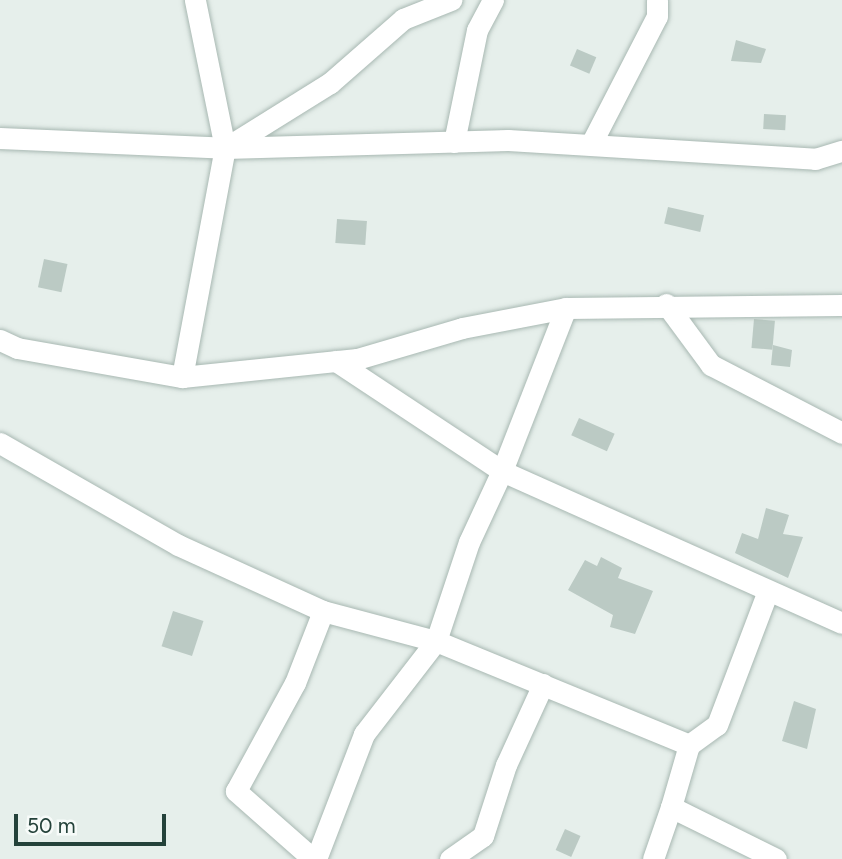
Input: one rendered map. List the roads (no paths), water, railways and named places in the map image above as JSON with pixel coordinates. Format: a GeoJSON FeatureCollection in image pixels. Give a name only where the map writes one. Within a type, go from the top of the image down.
{"type":"FeatureCollection","features":[{"type":"Feature","properties":{"kind":"street"},"geometry":{"type":"LineString","coordinates":[[182,377],[225,148],[195,0]]}},
{"type":"Feature","properties":{"kind":"street"},"geometry":{"type":"LineString","coordinates":[[225,148],[330,83],[403,19],[451,0]]}},
{"type":"Feature","properties":{"kind":"street"},"geometry":{"type":"LineString","coordinates":[[454,142],[477,30],[493,0]]}},
{"type":"Feature","properties":{"kind":"street"},"geometry":{"type":"LineString","coordinates":[[591,144],[657,16],[657,0]]}},
{"type":"Feature","properties":{"kind":"street"},"geometry":{"type":"LineString","coordinates":[[0,138],[225,148],[454,142],[591,144],[815,159],[842,151]]}},
{"type":"Feature","properties":{"kind":"street"},"geometry":{"type":"LineString","coordinates":[[0,340],[17,348],[182,377],[336,361],[462,328],[566,308],[666,304],[842,305]]}},
{"type":"Feature","properties":{"kind":"street"},"geometry":{"type":"LineString","coordinates":[[666,304],[711,365],[842,433]]}},
{"type":"Feature","properties":{"kind":"street"},"geometry":{"type":"LineString","coordinates":[[323,611],[295,683],[236,792],[314,859],[364,734],[436,641],[469,541],[502,471],[566,308]]}},
{"type":"Feature","properties":{"kind":"street"},"geometry":{"type":"LineString","coordinates":[[336,361],[502,471],[842,623]]}},
{"type":"Feature","properties":{"kind":"street"},"geometry":{"type":"LineString","coordinates":[[0,443],[178,545],[323,611],[436,641],[689,745]]}},
{"type":"Feature","properties":{"kind":"street"},"geometry":{"type":"LineString","coordinates":[[653,859],[689,745],[717,725],[768,591]]}},
{"type":"Feature","properties":{"kind":"street"},"geometry":{"type":"LineString","coordinates":[[450,859],[483,836],[506,765],[543,684]]}},
{"type":"Feature","properties":{"kind":"street"},"geometry":{"type":"LineString","coordinates":[[671,807],[776,859]]}}]}
